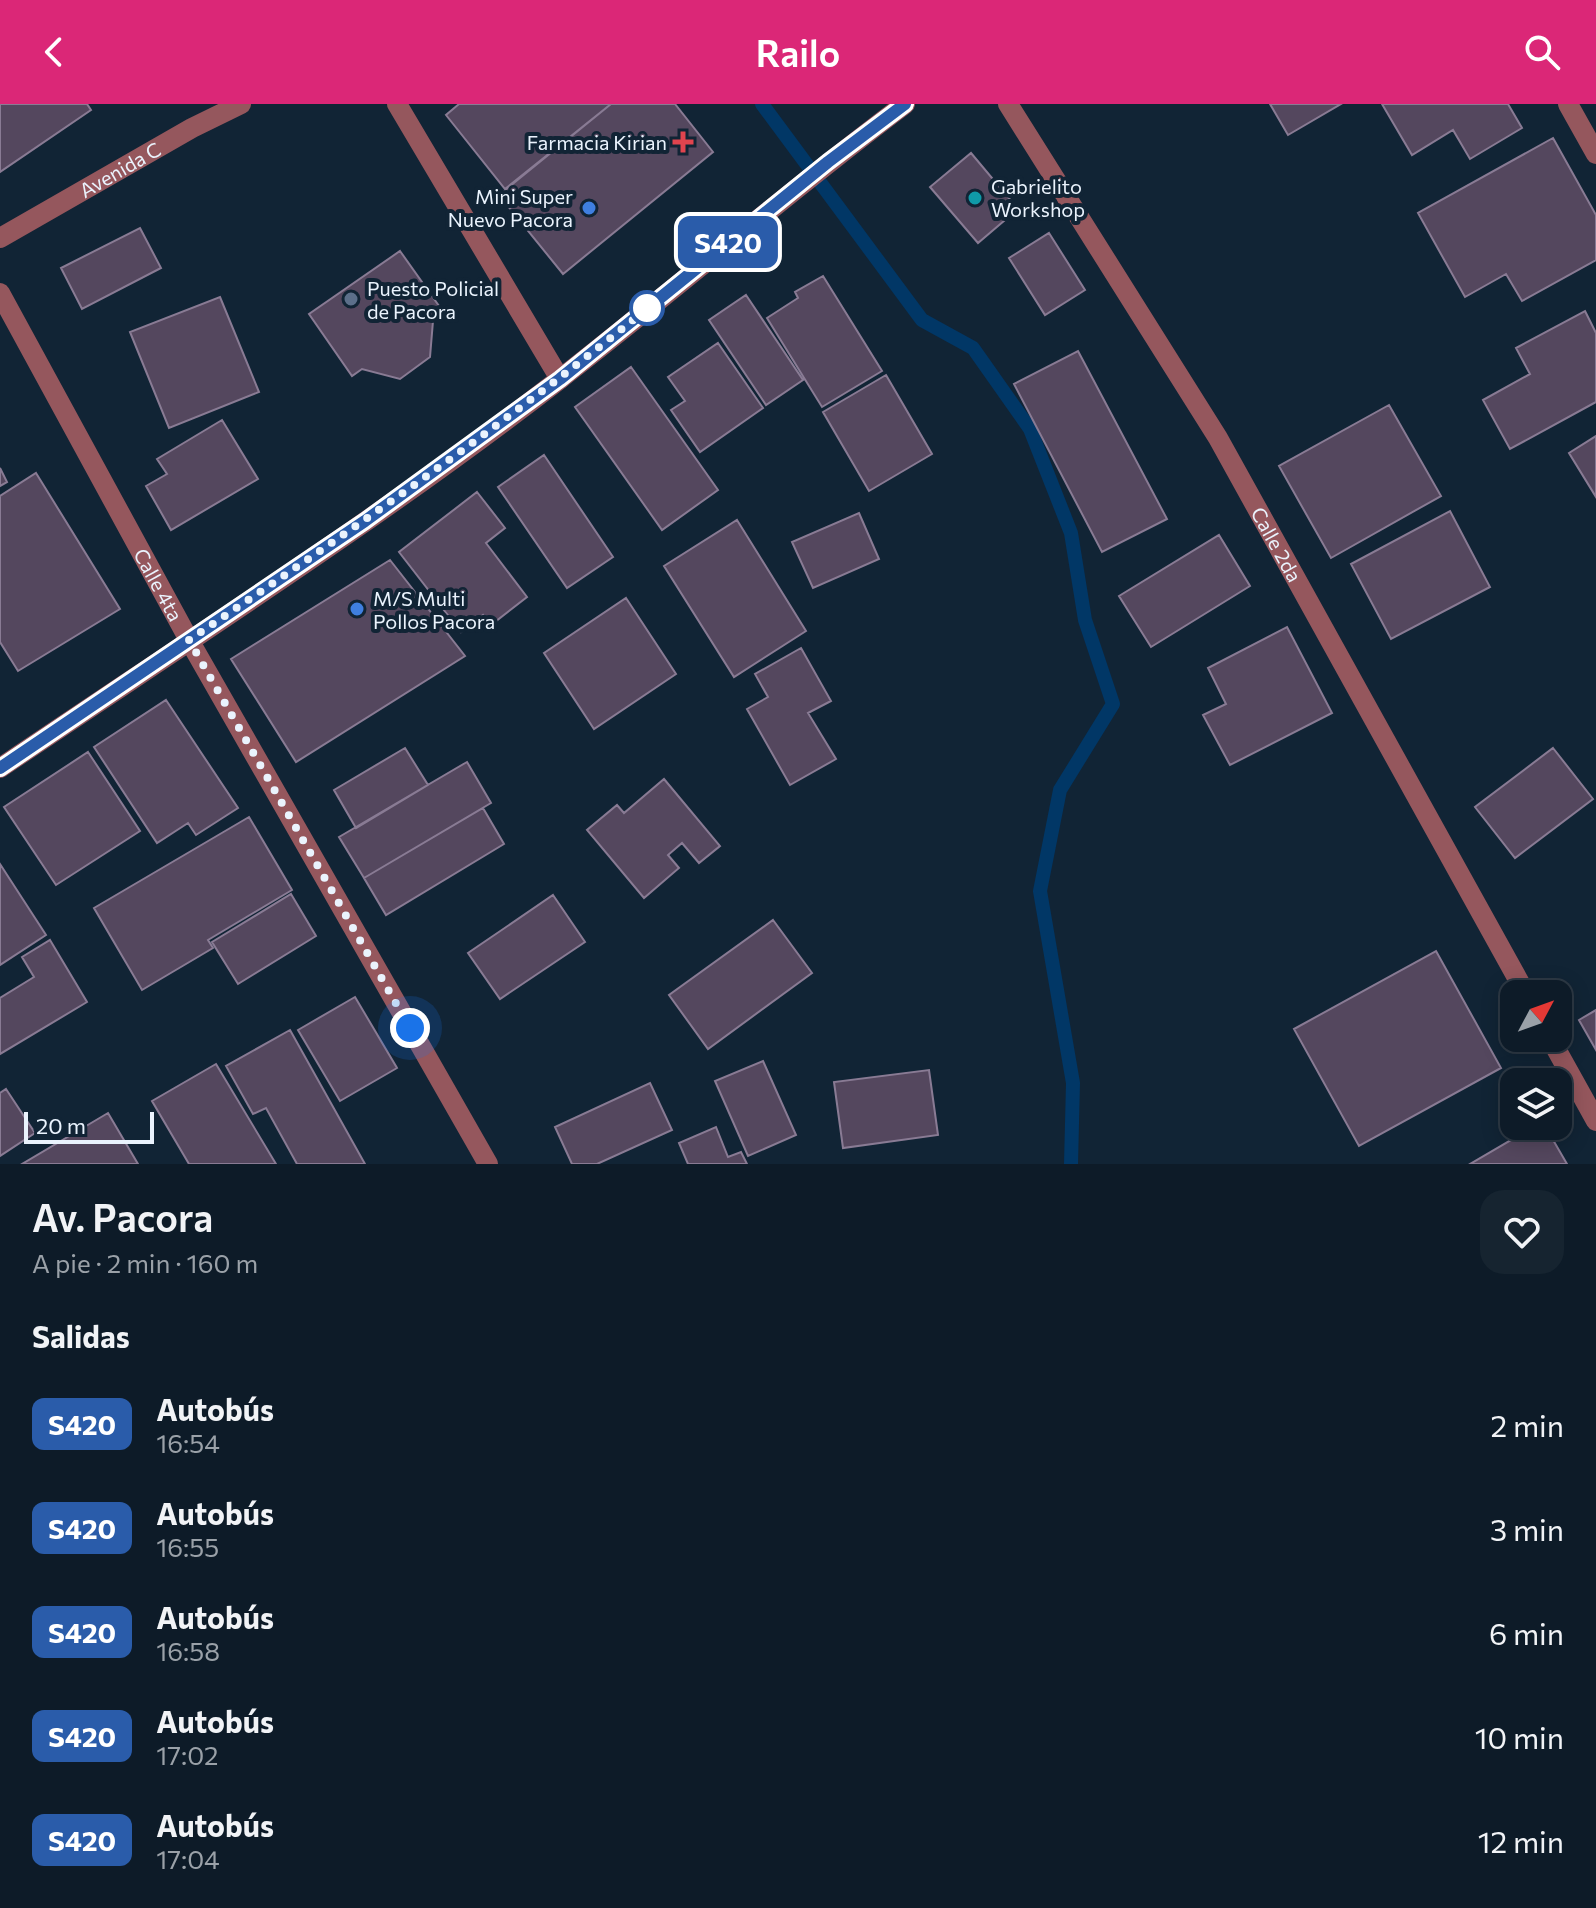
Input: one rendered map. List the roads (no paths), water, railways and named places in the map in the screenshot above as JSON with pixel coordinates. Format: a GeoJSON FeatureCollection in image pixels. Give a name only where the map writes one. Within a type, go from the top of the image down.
{"type":"FeatureCollection","features":[{"type":"Feature","properties":{"kind":"street","name":"Avenida C"},"geometry":{"type":"LineString","coordinates":[[0,238],[192,128],[241,104]]}},
{"type":"Feature","properties":{"kind":"street"},"geometry":{"type":"LineString","coordinates":[[397,104],[560,379]]}},
{"type":"Feature","properties":{"kind":"street"},"geometry":{"type":"LineString","coordinates":[[0,768],[365,521],[560,379],[828,162],[905,104]]}},
{"type":"Feature","properties":{"kind":"street","name":"Calle 2da"},"geometry":{"type":"LineString","coordinates":[[1008,104],[1218,438],[1518,980]]}},
{"type":"Feature","properties":{"kind":"street"},"geometry":{"type":"LineString","coordinates":[[1568,104],[1596,154]]}},
{"type":"Feature","properties":{"kind":"street","name":"Calle 4ta"},"geometry":{"type":"LineString","coordinates":[[0,293],[189,640],[488,1164]]}},
{"type":"Feature","properties":{"kind":"street"},"geometry":{"type":"LineString","coordinates":[[1558,1052],[1596,1121]]}},
{"type":"Feature","properties":{"kind":"waterway"},"geometry":{"type":"LineString","coordinates":[[762,104],[922,320],[973,348],[1030,429],[1071,533],[1085,620],[1113,704],[1060,790],[1040,891],[1073,1083],[1071,1164]]}},
{"type":"Feature","properties":{"kind":"place","name":"Farmacia Kirian"},"geometry":{"type":"Point","coordinates":[683,142]}},
{"type":"Feature","properties":{"kind":"place","name":"Gabrielito Workshop"},"geometry":{"type":"Point","coordinates":[975,198]}},
{"type":"Feature","properties":{"kind":"place","name":"Mini Super Nuevo Pacora"},"geometry":{"type":"Point","coordinates":[589,208]}},
{"type":"Feature","properties":{"kind":"place","name":"Puesto Policial de Pacora"},"geometry":{"type":"Point","coordinates":[351,299]}},
{"type":"Feature","properties":{"kind":"place","name":"M/S Multi Pollos Pacora"},"geometry":{"type":"Point","coordinates":[357,609]}}]}
